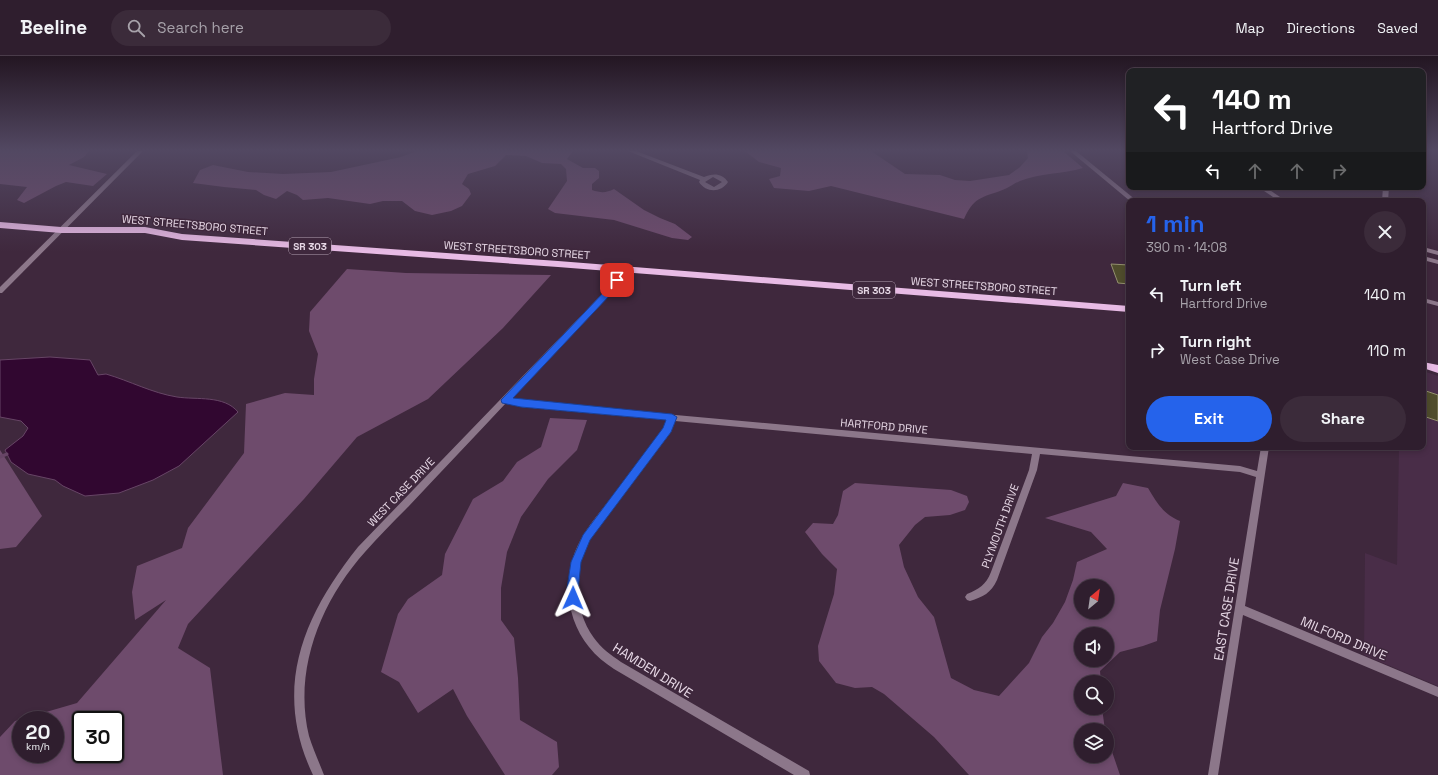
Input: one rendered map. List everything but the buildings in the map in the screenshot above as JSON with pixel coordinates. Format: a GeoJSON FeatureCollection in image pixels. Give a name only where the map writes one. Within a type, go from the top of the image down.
{"type":"FeatureCollection","features":[{"type":"Feature","properties":{"kind":"main road","name":"WEST STREETSBORO STREET"},"geometry":{"type":"LineString","coordinates":[[0,225],[61,230],[145,230],[182,237],[620,269],[934,295],[1126,309]]}},
{"type":"Feature","properties":{"kind":"main road"},"geometry":{"type":"LineString","coordinates":[[1426,366],[1438,369]]}},
{"type":"Feature","properties":{"kind":"street"},"geometry":{"type":"LineString","coordinates":[[0,291],[106,185]]}},
{"type":"Feature","properties":{"kind":"street"},"geometry":{"type":"LineString","coordinates":[[1114,185],[1130,198]]}},
{"type":"Feature","properties":{"kind":"street"},"geometry":{"type":"LineString","coordinates":[[1266,190],[1278,198]]}},
{"type":"Feature","properties":{"kind":"street"},"geometry":{"type":"LineString","coordinates":[[1426,250],[1438,253]]}},
{"type":"Feature","properties":{"kind":"street"},"geometry":{"type":"LineString","coordinates":[[1426,259],[1438,262]]}},
{"type":"Feature","properties":{"kind":"street","name":"WEST CASE DRIVE"},"geometry":{"type":"LineString","coordinates":[[319,775],[307,746],[301,721],[300,704],[302,663],[310,633],[319,610],[343,572],[361,550],[607,293],[617,280],[620,269]]}},
{"type":"Feature","properties":{"kind":"street"},"geometry":{"type":"LineString","coordinates":[[1426,301],[1438,304]]}},
{"type":"Feature","properties":{"kind":"street","name":"HARTFORD DRIVE"},"geometry":{"type":"LineString","coordinates":[[506,400],[521,404],[1240,469],[1260,475]]}},
{"type":"Feature","properties":{"kind":"street","name":"HAMDEN DRIVE"},"geometry":{"type":"LineString","coordinates":[[672,417],[668,430],[593,528],[582,547],[575,567],[572,588],[578,618],[590,642],[609,660],[805,775]]}},
{"type":"Feature","properties":{"kind":"street","name":"PLYMOUTH DRIVE"},"geometry":{"type":"LineString","coordinates":[[970,597],[982,593],[989,588],[1033,470],[1036,459],[1036,450]]}},
{"type":"Feature","properties":{"kind":"street","name":"EAST CASE DRIVE"},"geometry":{"type":"LineString","coordinates":[[1213,775],[1264,450]]}},
{"type":"Feature","properties":{"kind":"street","name":"MILFORD DRIVE"},"geometry":{"type":"LineString","coordinates":[[1240,609],[1438,692]]}},
{"type":"Feature","properties":{"kind":"shaded area"},"geometry":{"type":"Polygon","coordinates":[[[5,185],[60,185],[24,203],[17,200],[27,187],[5,185]]]}},
{"type":"Feature","properties":{"kind":"shaded area"},"geometry":{"type":"Polygon","coordinates":[[[205,185],[463,185],[469,189],[471,194],[462,206],[451,211],[432,215],[415,211],[402,201],[383,201],[370,204],[328,198],[303,200],[297,195],[287,191],[276,199],[264,195],[256,190],[205,185]]]}},
{"type":"Feature","properties":{"kind":"shaded area"},"geometry":{"type":"Polygon","coordinates":[[[565,185],[592,185],[592,190],[598,192],[614,189],[644,210],[675,224],[692,237],[688,240],[672,238],[614,220],[555,213],[548,209],[565,185]]]}},
{"type":"Feature","properties":{"kind":"shaded area"},"geometry":{"type":"Polygon","coordinates":[[[772,185],[1013,185],[981,198],[972,205],[964,219],[831,186],[809,191],[774,188],[772,185]]]}},
{"type":"Feature","properties":{"kind":"shaded area"},"geometry":{"type":"Polygon","coordinates":[[[347,269],[406,273],[551,275],[503,328],[428,399],[357,437],[304,499],[188,624],[178,648],[210,668],[223,775],[0,775],[0,737],[12,724],[12,763],[64,763],[64,711],[49,711],[77,703],[166,600],[135,620],[132,592],[137,566],[182,548],[188,528],[244,453],[246,404],[285,393],[314,395],[314,379],[318,354],[309,331],[310,312],[347,269]]]}},
{"type":"Feature","properties":{"kind":"shaded area"},"geometry":{"type":"Polygon","coordinates":[[[50,357],[90,360],[98,375],[106,374],[150,390],[177,397],[210,399],[218,401],[225,403],[238,412],[179,466],[153,480],[119,493],[85,496],[63,486],[55,480],[28,474],[11,462],[5,450],[23,436],[28,428],[21,421],[0,417],[0,360],[50,357]]]}},
{"type":"Feature","properties":{"kind":"shaded area"},"geometry":{"type":"Polygon","coordinates":[[[1426,372],[1438,376],[1438,686],[1364,655],[1365,553],[1397,565],[1399,450],[1426,450],[1426,372]]]}},
{"type":"Feature","properties":{"kind":"shaded area"},"geometry":{"type":"Polygon","coordinates":[[[550,418],[587,420],[577,450],[548,479],[521,517],[507,552],[501,588],[501,620],[514,638],[520,720],[557,742],[559,767],[552,775],[505,775],[467,716],[453,689],[418,713],[399,682],[381,672],[398,614],[408,599],[442,575],[445,554],[473,499],[503,481],[517,462],[541,447],[550,418]]]}},
{"type":"Feature","properties":{"kind":"shaded area"},"geometry":{"type":"Polygon","coordinates":[[[0,450],[42,516],[16,547],[0,549],[0,450]]]}},
{"type":"Feature","properties":{"kind":"shaded area"},"geometry":{"type":"Polygon","coordinates":[[[855,483],[951,490],[967,496],[969,502],[965,510],[950,515],[925,517],[915,525],[899,545],[904,567],[918,597],[934,617],[951,678],[974,690],[999,696],[1029,663],[1042,637],[1053,623],[1065,602],[1073,580],[1077,562],[1107,549],[1091,532],[1045,518],[1116,496],[1123,483],[1148,488],[1165,511],[1180,521],[1175,549],[1160,610],[1157,641],[1120,652],[1114,658],[1114,627],[1074,627],[1074,667],[1104,667],[1100,671],[1100,675],[1074,675],[1074,715],[1103,715],[1104,723],[1074,723],[1074,763],[1114,763],[1114,757],[1120,775],[969,775],[934,737],[884,694],[872,687],[855,688],[836,683],[819,661],[818,646],[834,594],[837,569],[822,554],[805,532],[813,523],[833,524],[838,515],[843,491],[855,483]]]}},
{"type":"Feature","properties":{"kind":"waterway"},"geometry":{"type":"LineString","coordinates":[[0,457],[7,454]]}},
{"type":"Feature","properties":{"kind":"route"},"geometry":{"type":"LineString","coordinates":[[573,598],[572,588],[576,562],[586,538],[668,430],[672,417],[521,404],[506,400],[607,293],[617,280]]}}]}
